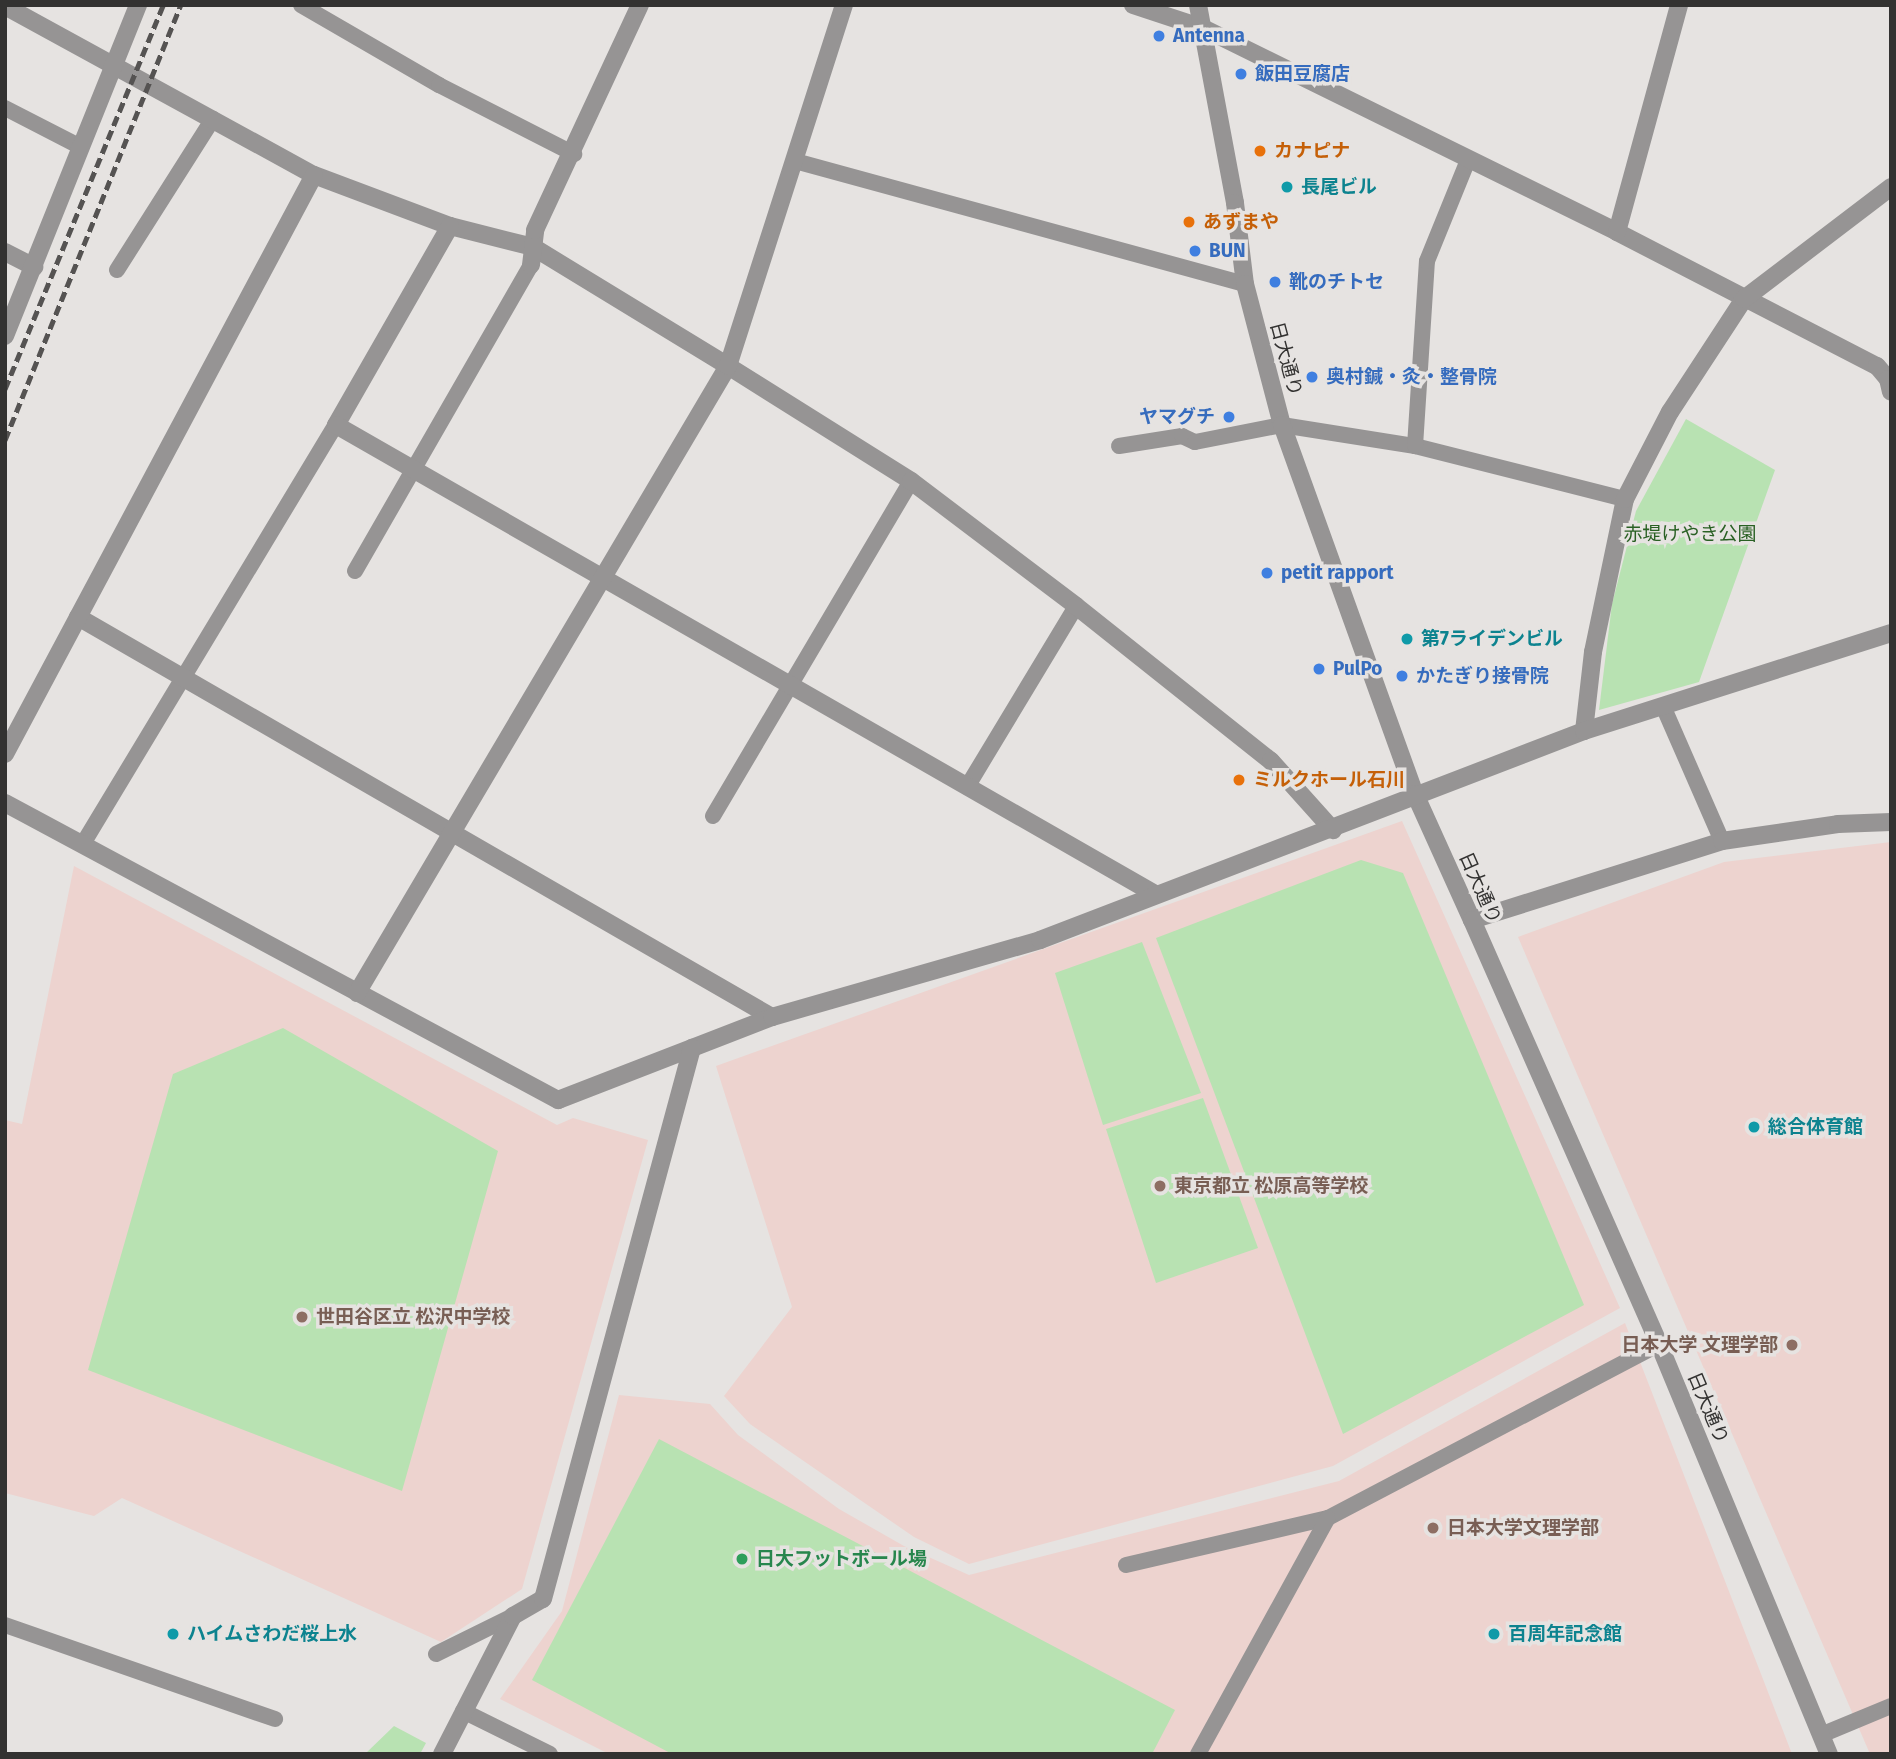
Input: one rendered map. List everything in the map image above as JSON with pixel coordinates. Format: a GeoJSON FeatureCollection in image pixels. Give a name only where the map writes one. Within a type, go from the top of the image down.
{"type":"FeatureCollection","features":[{"type":"Feature","properties":{"kind":"street"},"geometry":{"type":"LineString","coordinates":[[5,336],[138,5]]}},
{"type":"Feature","properties":{"kind":"street"},"geometry":{"type":"LineString","coordinates":[[532,256],[535,230],[574,154],[640,5]]}},
{"type":"Feature","properties":{"kind":"street"},"geometry":{"type":"LineString","coordinates":[[358,993],[729,366],[844,5]]}},
{"type":"Feature","properties":{"kind":"street"},"geometry":{"type":"LineString","coordinates":[[1133,5],[1203,28],[1617,232],[1877,366],[1890,383]]}},
{"type":"Feature","properties":{"kind":"street","name":"日大通り"},"geometry":{"type":"LineString","coordinates":[[1198,5],[1235,202],[1245,284],[1282,425],[1415,794],[1658,1344],[1829,1754]]}},
{"type":"Feature","properties":{"kind":"street"},"geometry":{"type":"LineString","coordinates":[[1617,232],[1679,5]]}},
{"type":"Feature","properties":{"kind":"street"},"geometry":{"type":"LineString","coordinates":[[5,6],[314,175],[532,256],[729,366],[911,481],[1076,606],[1271,761],[1333,830]]}},
{"type":"Feature","properties":{"kind":"street"},"geometry":{"type":"LineString","coordinates":[[5,754],[314,175]]}},
{"type":"Feature","properties":{"kind":"street"},"geometry":{"type":"LineString","coordinates":[[1584,731],[1593,652],[1625,499],[1670,412],[1744,299],[1891,187]]}},
{"type":"Feature","properties":{"kind":"street"},"geometry":{"type":"LineString","coordinates":[[450,226],[336,425],[1155,894]]}},
{"type":"Feature","properties":{"kind":"street"},"geometry":{"type":"LineString","coordinates":[[5,252],[34,267]]}},
{"type":"Feature","properties":{"kind":"street"},"geometry":{"type":"LineString","coordinates":[[78,617],[772,1017]]}},
{"type":"Feature","properties":{"kind":"street"},"geometry":{"type":"LineString","coordinates":[[5,803],[83,842],[558,1100],[772,1017],[1040,940],[1155,894],[1333,830],[1415,794],[1584,731],[1891,633]]}},
{"type":"Feature","properties":{"kind":"street"},"geometry":{"type":"LineString","coordinates":[[1472,920],[1722,841],[1838,824],[1891,822]]}},
{"type":"Feature","properties":{"kind":"street"},"geometry":{"type":"LineString","coordinates":[[442,1754],[513,1616],[543,1599],[692,1048]]}},
{"type":"Feature","properties":{"kind":"lane"},"geometry":{"type":"LineString","coordinates":[[301,5],[439,85],[574,154]]}},
{"type":"Feature","properties":{"kind":"lane"},"geometry":{"type":"LineString","coordinates":[[5,108],[81,147]]}},
{"type":"Feature","properties":{"kind":"lane"},"geometry":{"type":"LineString","coordinates":[[117,270],[213,119]]}},
{"type":"Feature","properties":{"kind":"lane"},"geometry":{"type":"LineString","coordinates":[[1415,446],[1427,261],[1468,160]]}},
{"type":"Feature","properties":{"kind":"lane"},"geometry":{"type":"LineString","coordinates":[[795,161],[1245,284]]}},
{"type":"Feature","properties":{"kind":"lane"},"geometry":{"type":"LineString","coordinates":[[355,571],[532,256]]}},
{"type":"Feature","properties":{"kind":"lane"},"geometry":{"type":"LineString","coordinates":[[83,842],[336,425]]}},
{"type":"Feature","properties":{"kind":"lane"},"geometry":{"type":"LineString","coordinates":[[1119,446],[1182,436],[1195,442],[1282,425],[1415,446],[1625,499]]}},
{"type":"Feature","properties":{"kind":"lane"},"geometry":{"type":"LineString","coordinates":[[713,816],[911,481]]}},
{"type":"Feature","properties":{"kind":"lane"},"geometry":{"type":"LineString","coordinates":[[967,786],[1076,606]]}},
{"type":"Feature","properties":{"kind":"lane"},"geometry":{"type":"LineString","coordinates":[[1663,706],[1722,841]]}},
{"type":"Feature","properties":{"kind":"lane"},"geometry":{"type":"LineString","coordinates":[[1126,1565],[1328,1518],[1658,1344]]}},
{"type":"Feature","properties":{"kind":"lane"},"geometry":{"type":"LineString","coordinates":[[1198,1754],[1328,1518]]}},
{"type":"Feature","properties":{"kind":"lane"},"geometry":{"type":"LineString","coordinates":[[436,1654],[513,1616]]}},
{"type":"Feature","properties":{"kind":"lane"},"geometry":{"type":"LineString","coordinates":[[5,1625],[275,1719]]}},
{"type":"Feature","properties":{"kind":"lane"},"geometry":{"type":"LineString","coordinates":[[1821,1735],[1891,1706]]}},
{"type":"Feature","properties":{"kind":"lane"},"geometry":{"type":"LineString","coordinates":[[463,1711],[550,1754]]}},
{"type":"Feature","properties":{"kind":"shaded area","name":"東京都立 松原高等学校"},"geometry":{"type":"Polygon","coordinates":[[[1402,821],[1620,1308],[1333,1466],[969,1564],[914,1537],[750,1424],[724,1396],[792,1307],[716,1066],[1402,821]]]}},
{"type":"Feature","properties":{"kind":"shaded area","name":"日本大学 文理学部"},"geometry":{"type":"Polygon","coordinates":[[[1891,842],[1891,1754],[1870,1754],[1518,937],[1724,862],[1891,842]]]}},
{"type":"Feature","properties":{"kind":"shaded area","name":"世田谷区立 松沢中学校"},"geometry":{"type":"Polygon","coordinates":[[[74,866],[557,1125],[573,1118],[648,1140],[522,1589],[441,1642],[122,1498],[94,1516],[5,1493],[5,1120],[22,1124],[74,866]]]}},
{"type":"Feature","properties":{"kind":"shaded area","name":"日本大学文理学部"},"geometry":{"type":"Polygon","coordinates":[[[1625,1323],[1792,1754],[609,1754],[500,1699],[562,1611],[619,1395],[710,1404],[738,1435],[839,1509],[904,1546],[969,1575],[1339,1481],[1625,1323]]]}},
{"type":"Feature","properties":{"kind":"green space","name":"赤堤けやき公園"},"geometry":{"type":"Polygon","coordinates":[[[1686,419],[1775,470],[1699,682],[1599,710],[1612,604],[1636,511],[1686,419]]]}},
{"type":"Feature","properties":{"kind":"green space"},"geometry":{"type":"Polygon","coordinates":[[[1361,860],[1403,873],[1584,1305],[1343,1434],[1156,938],[1361,860]]]}},
{"type":"Feature","properties":{"kind":"green space"},"geometry":{"type":"Polygon","coordinates":[[[1142,942],[1201,1093],[1103,1125],[1055,973],[1142,942]]]}},
{"type":"Feature","properties":{"kind":"green space"},"geometry":{"type":"Polygon","coordinates":[[[283,1028],[498,1151],[402,1491],[88,1370],[173,1074],[283,1028]]]}},
{"type":"Feature","properties":{"kind":"green space"},"geometry":{"type":"Polygon","coordinates":[[[1203,1098],[1258,1248],[1156,1283],[1106,1129],[1203,1098]]]}},
{"type":"Feature","properties":{"kind":"green space","name":"日大フットボール場"},"geometry":{"type":"Polygon","coordinates":[[[659,1439],[1175,1710],[1152,1754],[672,1754],[532,1680],[659,1439]]]}},
{"type":"Feature","properties":{"kind":"green space"},"geometry":{"type":"Polygon","coordinates":[[[394,1726],[426,1743],[420,1754],[365,1754],[394,1726]]]}},
{"type":"Feature","properties":{"kind":"railway"},"geometry":{"type":"LineString","coordinates":[[5,389],[163,5]]}},
{"type":"Feature","properties":{"kind":"railway"},"geometry":{"type":"LineString","coordinates":[[5,440],[181,5]]}},
{"type":"Feature","properties":{"kind":"place","name":"Antenna"},"geometry":{"type":"Point","coordinates":[1159,36]}},
{"type":"Feature","properties":{"kind":"place","name":"飯田豆腐店"},"geometry":{"type":"Point","coordinates":[1241,74]}},
{"type":"Feature","properties":{"kind":"place","name":"カナピナ"},"geometry":{"type":"Point","coordinates":[1260,151]}},
{"type":"Feature","properties":{"kind":"place","name":"長尾ビル"},"geometry":{"type":"Point","coordinates":[1287,187]}},
{"type":"Feature","properties":{"kind":"place","name":"あずまや"},"geometry":{"type":"Point","coordinates":[1189,222]}},
{"type":"Feature","properties":{"kind":"place","name":"BUN"},"geometry":{"type":"Point","coordinates":[1195,251]}},
{"type":"Feature","properties":{"kind":"place","name":"靴のチトセ"},"geometry":{"type":"Point","coordinates":[1275,282]}},
{"type":"Feature","properties":{"kind":"place","name":"奥村鍼・灸・整骨院"},"geometry":{"type":"Point","coordinates":[1312,377]}},
{"type":"Feature","properties":{"kind":"place","name":"ヤマグチ"},"geometry":{"type":"Point","coordinates":[1229,417]}},
{"type":"Feature","properties":{"kind":"place","name":"petit rapport"},"geometry":{"type":"Point","coordinates":[1267,573]}},
{"type":"Feature","properties":{"kind":"place","name":"第7ライデンビル"},"geometry":{"type":"Point","coordinates":[1407,639]}},
{"type":"Feature","properties":{"kind":"place","name":"PulPo"},"geometry":{"type":"Point","coordinates":[1319,669]}},
{"type":"Feature","properties":{"kind":"place","name":"かたぎり接骨院"},"geometry":{"type":"Point","coordinates":[1402,676]}},
{"type":"Feature","properties":{"kind":"place","name":"ミルクホール石川"},"geometry":{"type":"Point","coordinates":[1239,780]}},
{"type":"Feature","properties":{"kind":"place","name":"総合体育館"},"geometry":{"type":"Point","coordinates":[1754,1127]}},
{"type":"Feature","properties":{"kind":"place","name":"東京都立 松原高等学校"},"geometry":{"type":"Point","coordinates":[1160,1186]}},
{"type":"Feature","properties":{"kind":"place","name":"世田谷区立 松沢中学校"},"geometry":{"type":"Point","coordinates":[302,1317]}},
{"type":"Feature","properties":{"kind":"place","name":"日本大学 文理学部"},"geometry":{"type":"Point","coordinates":[1792,1345]}},
{"type":"Feature","properties":{"kind":"place","name":"日本大学文理学部"},"geometry":{"type":"Point","coordinates":[1433,1528]}},
{"type":"Feature","properties":{"kind":"place","name":"日大フットボール場"},"geometry":{"type":"Point","coordinates":[742,1559]}},
{"type":"Feature","properties":{"kind":"place","name":"ハイムさわだ桜上水"},"geometry":{"type":"Point","coordinates":[173,1634]}},
{"type":"Feature","properties":{"kind":"place","name":"百周年記念館"},"geometry":{"type":"Point","coordinates":[1494,1634]}}]}
